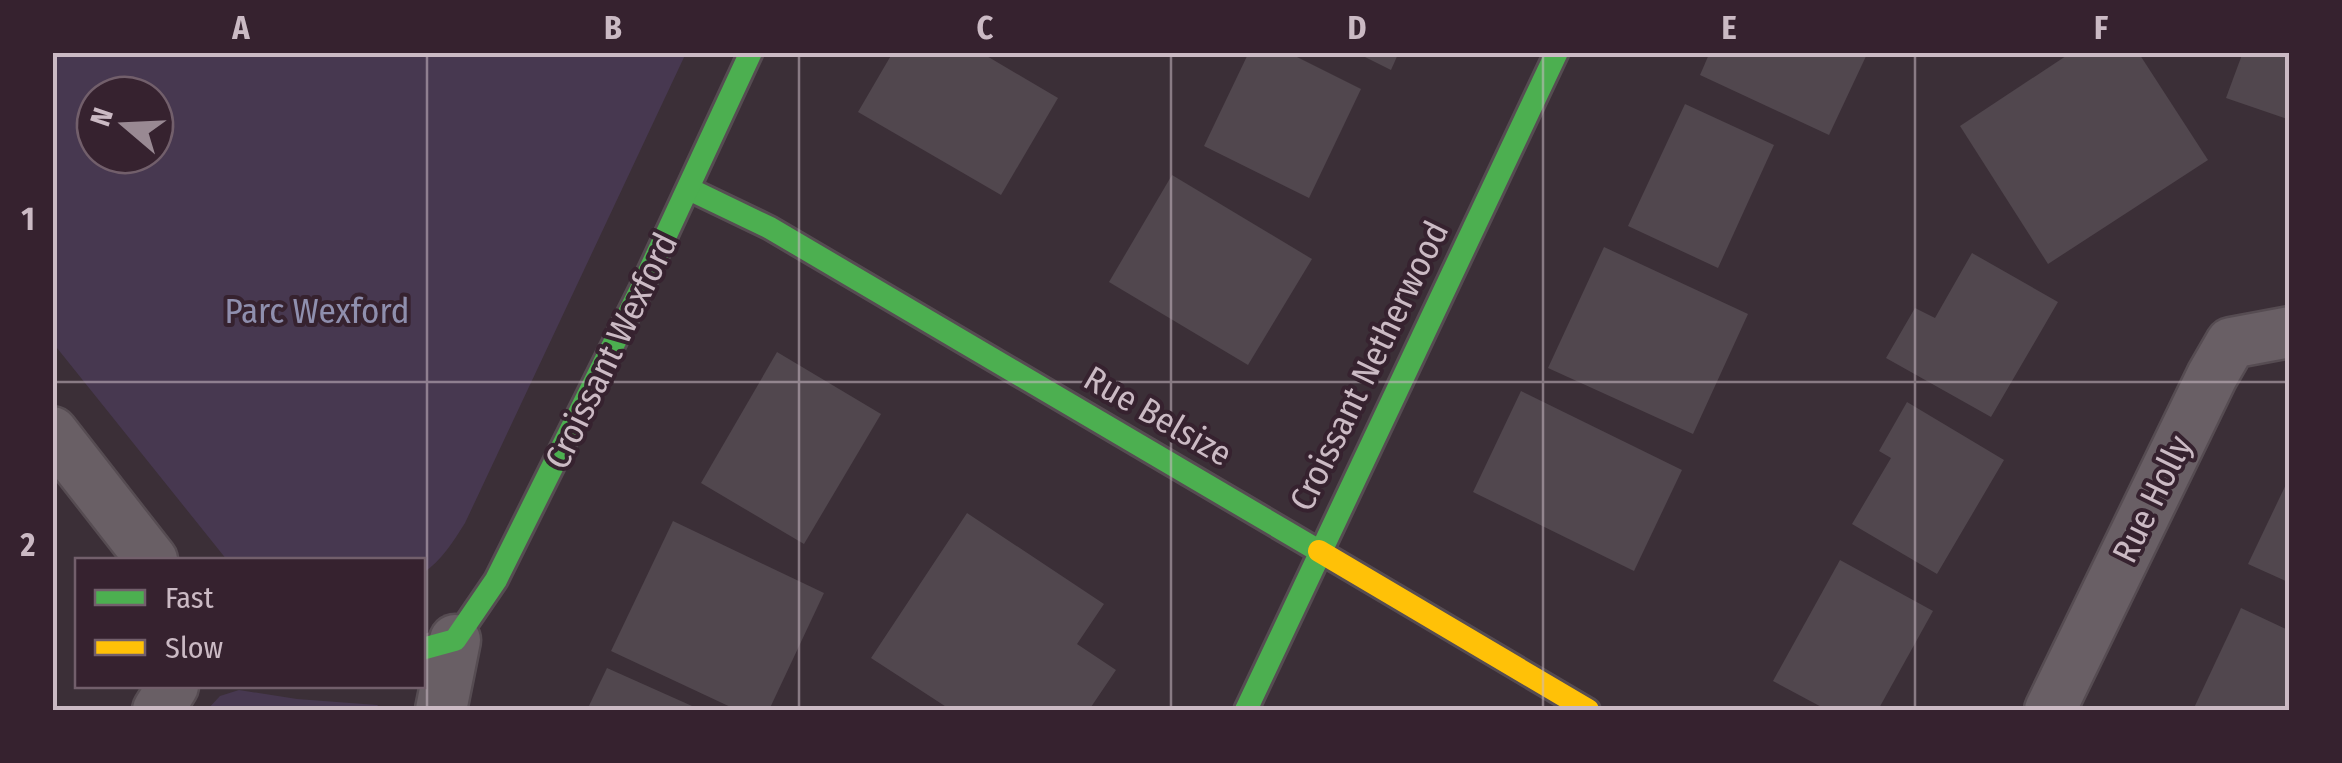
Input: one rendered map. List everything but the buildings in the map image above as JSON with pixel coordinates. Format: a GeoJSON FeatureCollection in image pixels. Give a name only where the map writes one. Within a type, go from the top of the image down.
{"type":"FeatureCollection","features":[{"type":"Feature","properties":{"kind":"street","name":"Croissant Wexford"},"geometry":{"type":"LineString","coordinates":[[441,710],[438,644],[491,589],[524,528],[689,189],[751,52]]}},
{"type":"Feature","properties":{"kind":"street","name":"Croissant Netherwood"},"geometry":{"type":"LineString","coordinates":[[1246,710],[1557,52]]}},
{"type":"Feature","properties":{"kind":"street","name":"Rue Belsize"},"geometry":{"type":"LineString","coordinates":[[689,189],[770,228],[1588,710]]}},
{"type":"Feature","properties":{"kind":"street","name":"Rue Holly"},"geometry":{"type":"LineString","coordinates":[[2050,710],[2231,343],[2290,332]]}},
{"type":"Feature","properties":{"kind":"street"},"geometry":{"type":"LineString","coordinates":[[52,432],[150,558]]}},
{"type":"Feature","properties":{"kind":"street"},"geometry":{"type":"LineString","coordinates":[[158,710],[172,688]]}},
{"type":"Feature","properties":{"kind":"green space","name":"Parc Wexford"},"geometry":{"type":"Polygon","coordinates":[[[53,52],[686,53],[465,523],[425,571],[425,558],[225,558],[53,343],[53,52]]]}},
{"type":"Feature","properties":{"kind":"green space"},"geometry":{"type":"Polygon","coordinates":[[[239,690],[377,705],[384,710],[207,710],[220,696],[239,690]]]}},
{"type":"Feature","properties":{"kind":"traffic: fast"},"geometry":{"type":"LineString","coordinates":[[425,648],[455,640],[496,580],[641,289],[751,52]]}},
{"type":"Feature","properties":{"kind":"traffic: fast"},"geometry":{"type":"LineString","coordinates":[[1246,710],[1557,52]]}},
{"type":"Feature","properties":{"kind":"traffic: fast"},"geometry":{"type":"LineString","coordinates":[[689,189],[770,228],[1319,551]]}},
{"type":"Feature","properties":{"kind":"traffic: slow"},"geometry":{"type":"LineString","coordinates":[[1319,551],[1588,710]]}}]}
